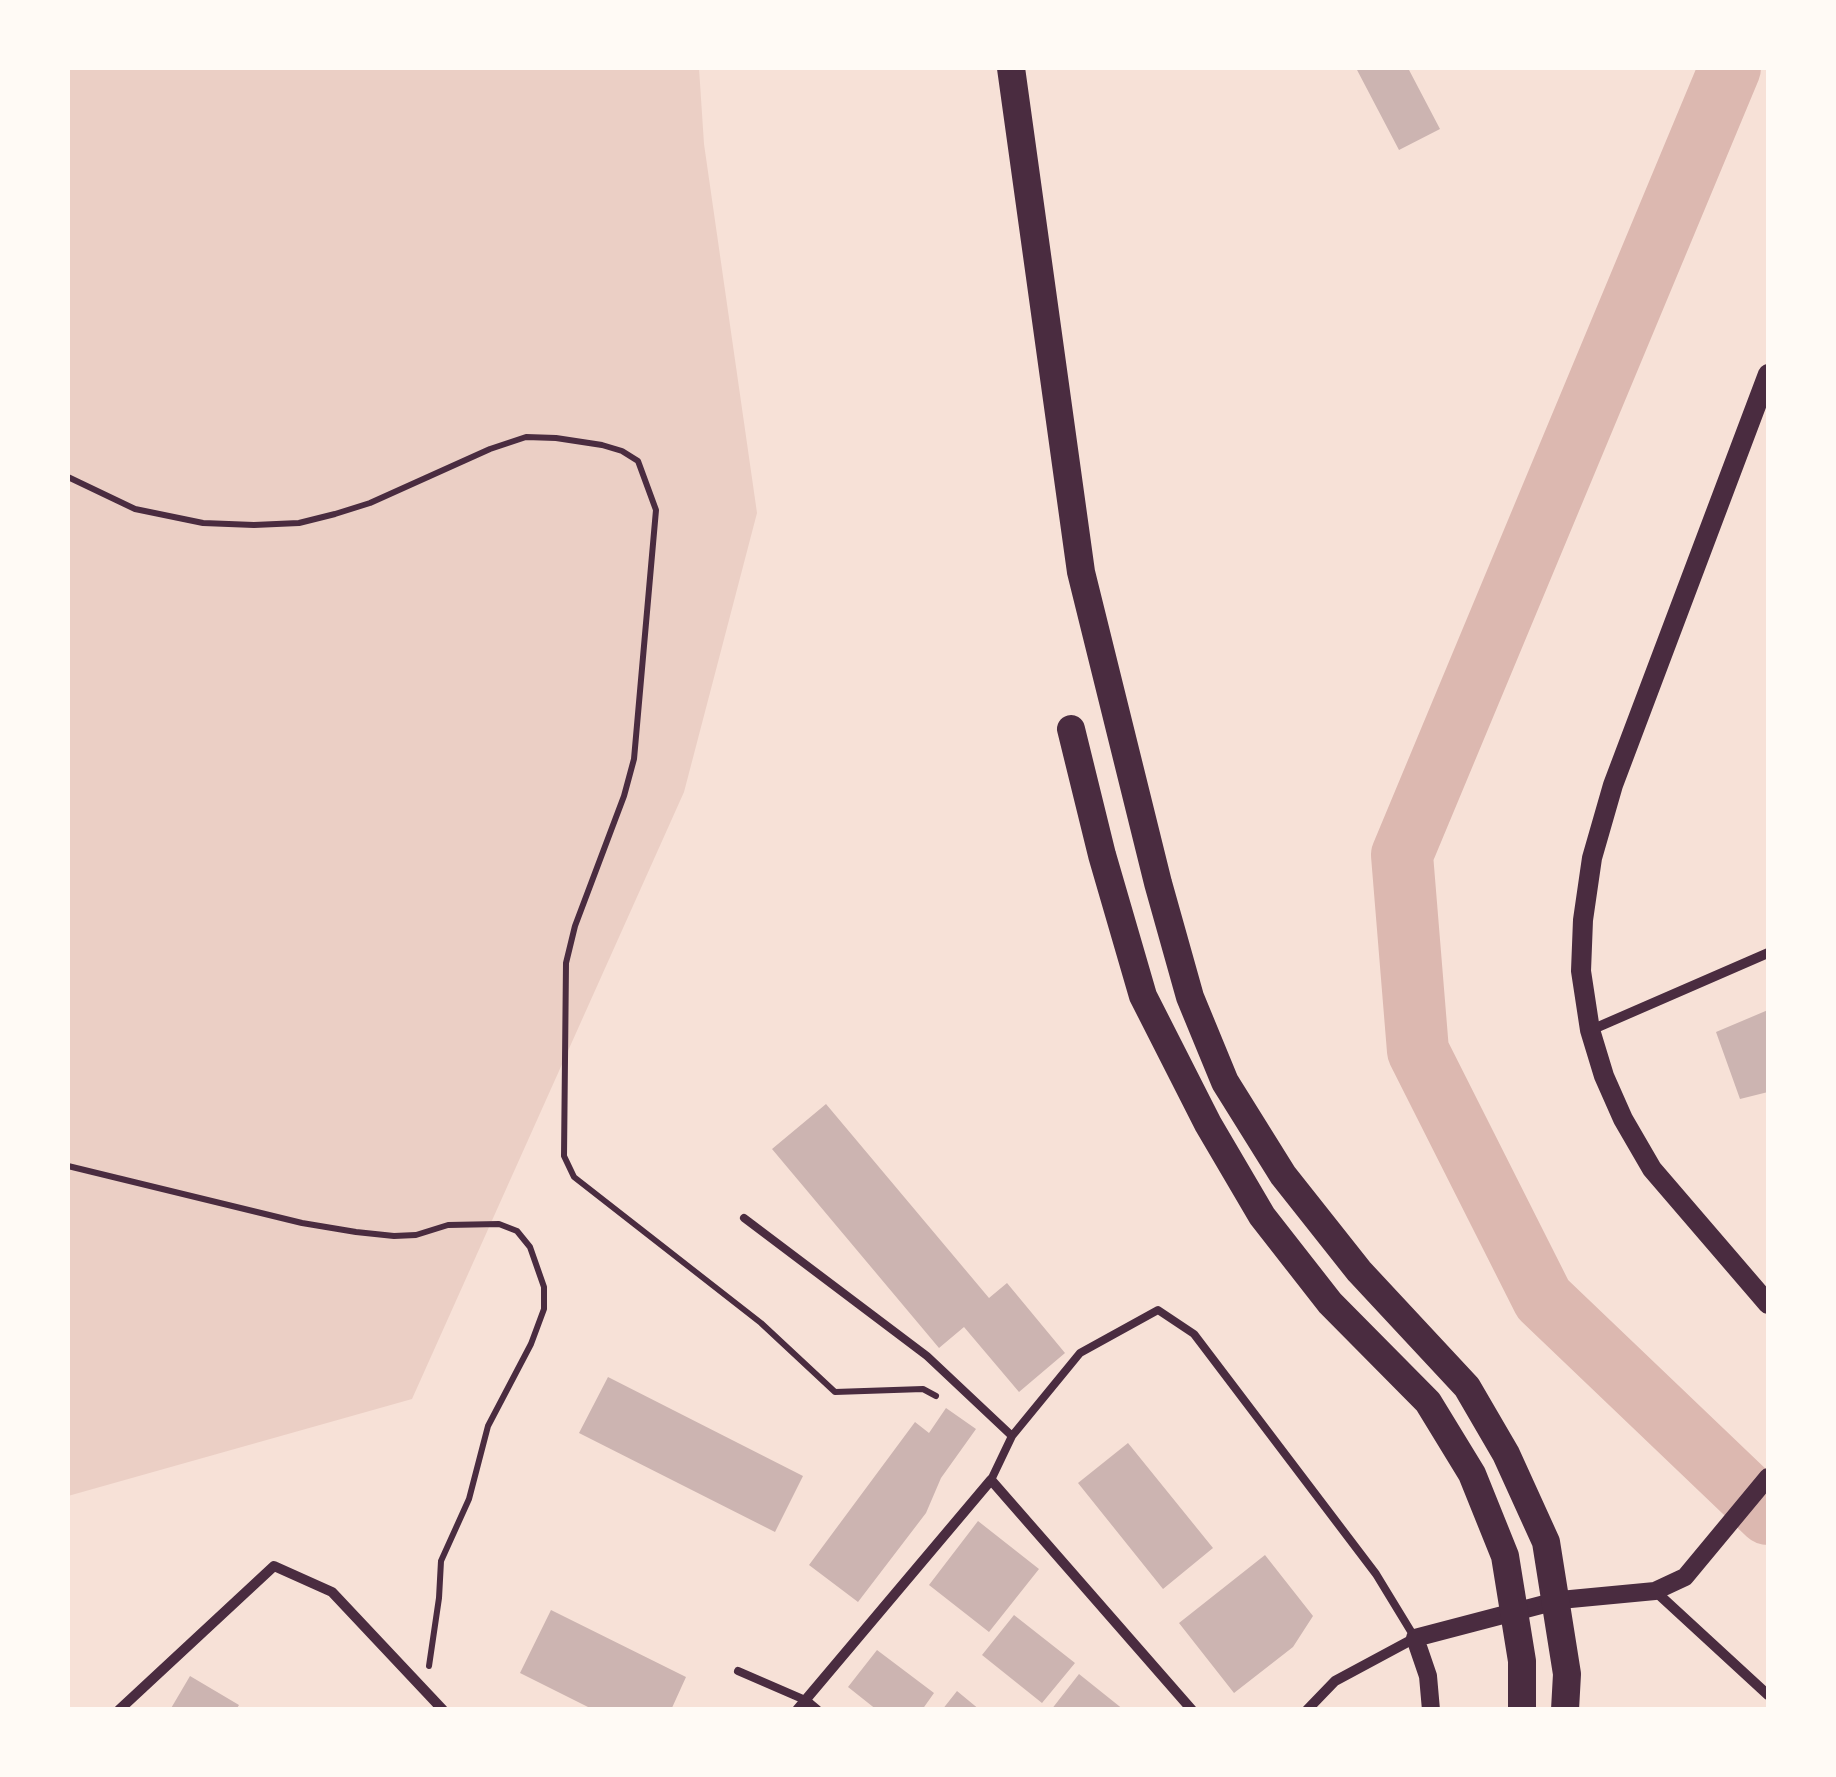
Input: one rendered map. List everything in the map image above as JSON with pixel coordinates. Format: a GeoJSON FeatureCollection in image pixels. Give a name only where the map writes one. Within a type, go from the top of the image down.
{"type":"FeatureCollection","features":[{"type":"Feature","properties":{"kind":"highway"},"geometry":{"type":"LineString","coordinates":[[1011,68],[1081,572],[1190,997],[1226,1082],[1283,1175],[1359,1271],[1467,1386],[1506,1454],[1546,1542],[1568,1674],[1565,1710]]}},
{"type":"Feature","properties":{"kind":"highway"},"geometry":{"type":"LineString","coordinates":[[1072,729],[1102,855],[1143,996],[1208,1124],[1262,1216],[1330,1303],[1428,1402],[1472,1474],[1505,1556],[1522,1661],[1522,1710]]}},
{"type":"Feature","properties":{"kind":"main road"},"geometry":{"type":"LineString","coordinates":[[1768,374],[1613,785],[1597,840],[1583,920],[1581,970],[1590,1030],[1622,1120],[1652,1168],[1768,1304]]}},
{"type":"Feature","properties":{"kind":"street"},"geometry":{"type":"LineString","coordinates":[[1590,1030],[1768,952]]}},
{"type":"Feature","properties":{"kind":"street"},"geometry":{"type":"LineString","coordinates":[[1307,1710],[1335,1681],[1415,1638],[1560,1600],[1655,1591],[1686,1576],[1768,1476]]}},
{"type":"Feature","properties":{"kind":"street"},"geometry":{"type":"LineString","coordinates":[[797,1710],[992,1480],[1192,1710]]}},
{"type":"Feature","properties":{"kind":"street"},"geometry":{"type":"LineString","coordinates":[[119,1710],[274,1566],[332,1592],[425,1687],[442,1710]]}},
{"type":"Feature","properties":{"kind":"street"},"geometry":{"type":"LineString","coordinates":[[1655,1591],[1768,1695]]}},
{"type":"Feature","properties":{"kind":"street"},"geometry":{"type":"LineString","coordinates":[[1415,1638],[1428,1676],[1431,1710]]}},
{"type":"Feature","properties":{"kind":"street"},"geometry":{"type":"LineString","coordinates":[[805,1700],[817,1710]]}},
{"type":"Feature","properties":{"kind":"lane"},"geometry":{"type":"LineString","coordinates":[[744,1218],[927,1356],[1012,1436]]}},
{"type":"Feature","properties":{"kind":"lane"},"geometry":{"type":"LineString","coordinates":[[992,1480],[1012,1436],[1080,1352],[1158,1310],[1194,1334],[1376,1574],[1415,1638]]}},
{"type":"Feature","properties":{"kind":"lane"},"geometry":{"type":"LineString","coordinates":[[738,1671],[805,1700]]}},
{"type":"Feature","properties":{"kind":"path"},"geometry":{"type":"LineString","coordinates":[[68,477],[135,509],[204,523],[254,525],[298,523],[334,514],[490,448],[526,438],[556,438],[602,446],[622,451],[638,461],[656,510],[634,759],[566,962],[564,1156],[574,1177],[761,1323],[835,1392],[923,1389],[938,1397]]}},
{"type":"Feature","properties":{"kind":"path"},"geometry":{"type":"LineString","coordinates":[[68,1166],[302,1223],[356,1232],[394,1236],[448,1224],[499,1224],[517,1231],[530,1246],[544,1287],[544,1308],[531,1344],[488,1426],[469,1500],[440,1561],[439,1598],[425,1687]]}},
{"type":"Feature","properties":{"kind":"shaded area"},"geometry":{"type":"Polygon","coordinates":[[[68,68],[699,68],[704,144],[757,513],[684,792],[412,1399],[68,1496],[68,68]]]}},
{"type":"Feature","properties":{"kind":"building"},"geometry":{"type":"Polygon","coordinates":[[[1356,68],[1408,68],[1440,129],[1399,150],[1356,68]]]}},
{"type":"Feature","properties":{"kind":"building"},"geometry":{"type":"Polygon","coordinates":[[[1768,1010],[1768,1092],[1740,1099],[1716,1032],[1768,1010]]]}},
{"type":"Feature","properties":{"kind":"building"},"geometry":{"type":"Polygon","coordinates":[[[826,1104],[989,1298],[1007,1283],[1065,1353],[1019,1392],[964,1327],[939,1348],[772,1149],[826,1104]]]}},
{"type":"Feature","properties":{"kind":"building"},"geometry":{"type":"Polygon","coordinates":[[[608,1377],[803,1476],[775,1532],[579,1433],[608,1377]]]}},
{"type":"Feature","properties":{"kind":"building"},"geometry":{"type":"Polygon","coordinates":[[[946,1408],[976,1429],[941,1478],[926,1513],[858,1602],[809,1565],[915,1422],[929,1433],[946,1408]]]}},
{"type":"Feature","properties":{"kind":"building"},"geometry":{"type":"Polygon","coordinates":[[[1128,1443],[1213,1548],[1163,1589],[1078,1483],[1128,1443]]]}},
{"type":"Feature","properties":{"kind":"building"},"geometry":{"type":"Polygon","coordinates":[[[978,1521],[1039,1569],[989,1632],[929,1585],[978,1521]]]}},
{"type":"Feature","properties":{"kind":"building"},"geometry":{"type":"Polygon","coordinates":[[[1265,1555],[1313,1616],[1293,1647],[1234,1693],[1179,1623],[1265,1555]]]}},
{"type":"Feature","properties":{"kind":"building"},"geometry":{"type":"Polygon","coordinates":[[[551,1610],[686,1677],[671,1710],[594,1710],[520,1673],[551,1610]]]}},
{"type":"Feature","properties":{"kind":"building"},"geometry":{"type":"Polygon","coordinates":[[[1014,1615],[1075,1663],[1042,1703],[982,1655],[1014,1615]]]}},
{"type":"Feature","properties":{"kind":"building"},"geometry":{"type":"Polygon","coordinates":[[[877,1650],[934,1693],[922,1710],[877,1710],[848,1687],[877,1650]]]}},
{"type":"Feature","properties":{"kind":"building"},"geometry":{"type":"Polygon","coordinates":[[[1079,1674],[1124,1710],[1051,1710],[1079,1674]]]}},
{"type":"Feature","properties":{"kind":"building"},"geometry":{"type":"Polygon","coordinates":[[[190,1676],[239,1705],[236,1710],[170,1710],[190,1676]]]}},
{"type":"Feature","properties":{"kind":"building"},"geometry":{"type":"Polygon","coordinates":[[[957,1691],[980,1710],[942,1710],[957,1691]]]}},
{"type":"Feature","properties":{"kind":"waterway"},"geometry":{"type":"LineString","coordinates":[[1730,68],[1402,855],[1418,1051],[1543,1299],[1768,1514]]}}]}
